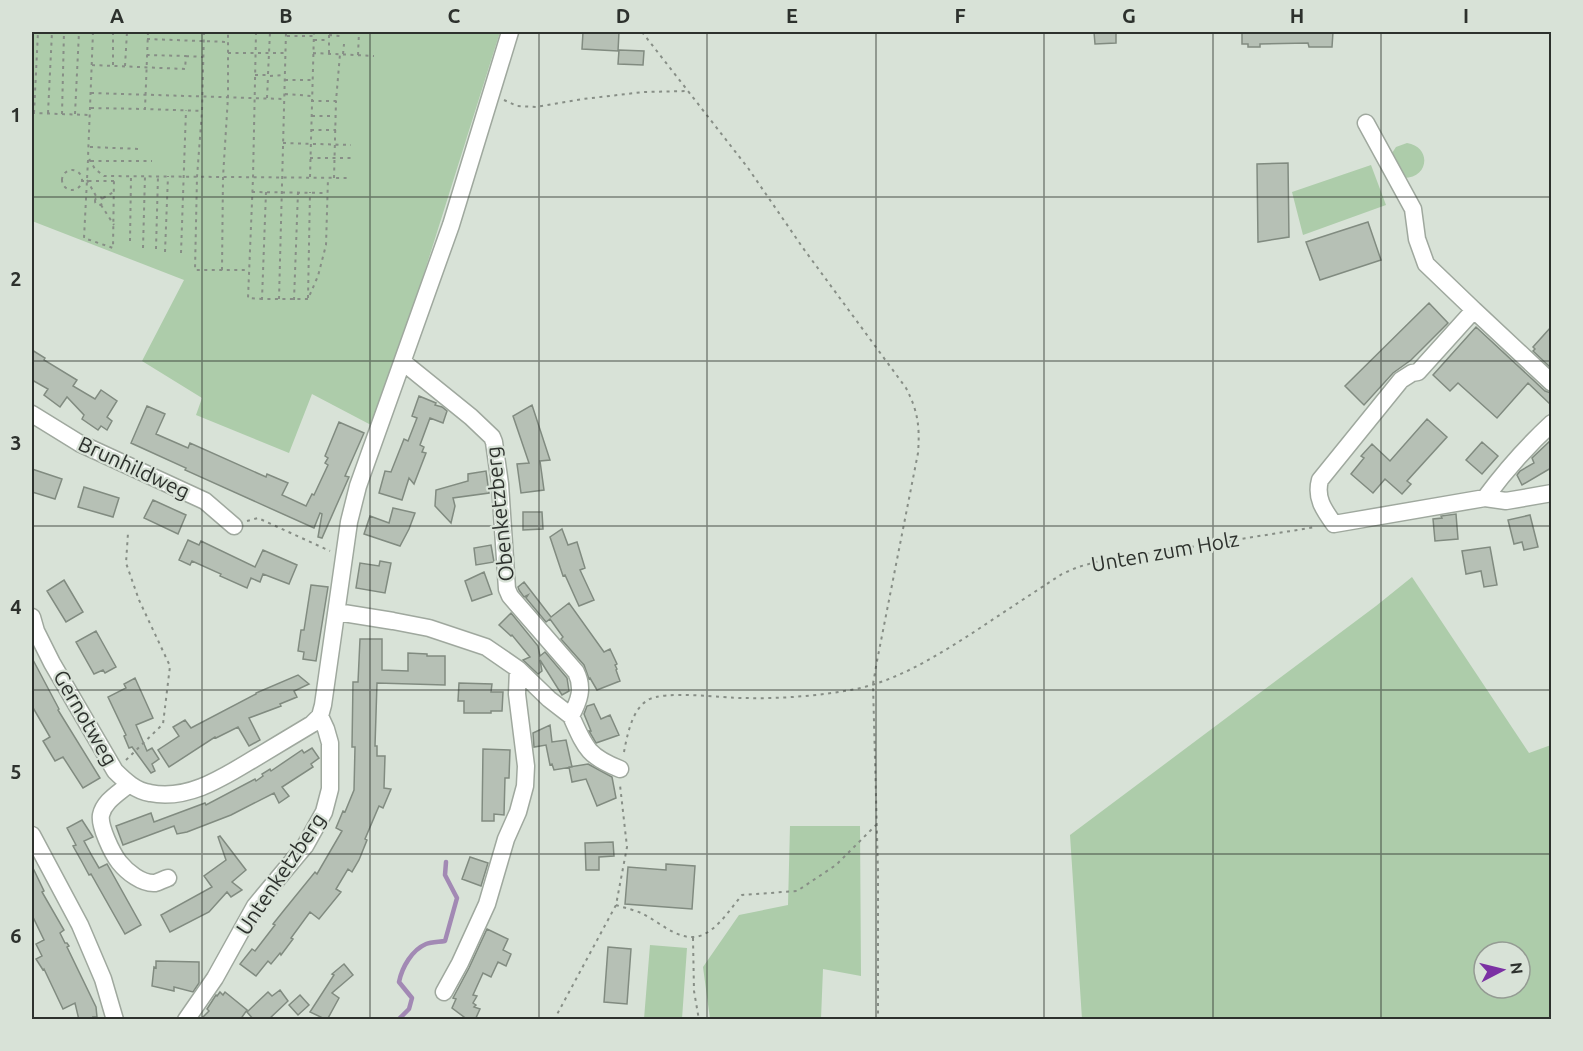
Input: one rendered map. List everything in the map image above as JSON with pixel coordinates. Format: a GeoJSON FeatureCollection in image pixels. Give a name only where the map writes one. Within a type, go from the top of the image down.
{"type":"FeatureCollection","features":[{"type":"Feature","properties":{"kind":"street"},"geometry":{"type":"LineString","coordinates":[[320,716],[349,522],[358,486],[451,225],[510,32]]}},
{"type":"Feature","properties":{"kind":"street"},"geometry":{"type":"LineString","coordinates":[[1366,123],[1413,209],[1417,239],[1426,264],[1551,383]]}},
{"type":"Feature","properties":{"kind":"street"},"geometry":{"type":"LineString","coordinates":[[1474,310],[1418,372],[1401,380],[1320,480],[1318,487],[1322,508],[1334,524],[1485,498],[1506,501],[1551,493]]}},
{"type":"Feature","properties":{"kind":"street","name":"Obenketzberg"},"geometry":{"type":"LineString","coordinates":[[403,362],[492,437],[501,490],[507,589],[510,596],[576,672],[580,680],[580,694],[571,716]]}},
{"type":"Feature","properties":{"kind":"street","name":"Brunhildweg"},"geometry":{"type":"LineString","coordinates":[[32,415],[79,443],[205,501],[234,526]]}},
{"type":"Feature","properties":{"kind":"street"},"geometry":{"type":"LineString","coordinates":[[1485,498],[1527,447],[1551,423]]}},
{"type":"Feature","properties":{"kind":"street"},"geometry":{"type":"LineString","coordinates":[[337,612],[429,628],[486,647],[518,669],[549,699],[571,716],[591,754],[620,769]]}},
{"type":"Feature","properties":{"kind":"street","name":"Gernotweg"},"geometry":{"type":"LineString","coordinates":[[32,617],[36,631],[52,663],[116,771],[129,784],[149,793],[165,795],[198,789],[222,778],[312,724],[320,716]]}},
{"type":"Feature","properties":{"kind":"street"},"geometry":{"type":"LineString","coordinates":[[444,992],[487,904],[506,839],[518,813],[525,786],[526,766],[517,694],[518,669]]}},
{"type":"Feature","properties":{"kind":"street","name":"Untenketzberg"},"geometry":{"type":"LineString","coordinates":[[186,1020],[215,978],[255,906],[304,846],[324,812],[330,789],[330,743],[320,716]]}},
{"type":"Feature","properties":{"kind":"street"},"geometry":{"type":"LineString","coordinates":[[129,784],[107,803],[102,813],[103,832],[119,862],[136,877],[155,883],[168,878]]}},
{"type":"Feature","properties":{"kind":"street"},"geometry":{"type":"LineString","coordinates":[[32,836],[80,925],[104,979],[115,1020]]}},
{"type":"Feature","properties":{"kind":"path"},"geometry":{"type":"LineString","coordinates":[[38,32],[33,113],[90,115]]}},
{"type":"Feature","properties":{"kind":"path"},"geometry":{"type":"LineString","coordinates":[[48,113],[52,32]]}},
{"type":"Feature","properties":{"kind":"path"},"geometry":{"type":"LineString","coordinates":[[62,114],[64,32]]}},
{"type":"Feature","properties":{"kind":"path"},"geometry":{"type":"LineString","coordinates":[[75,114],[79,32]]}},
{"type":"Feature","properties":{"kind":"path"},"geometry":{"type":"LineString","coordinates":[[93,32],[84,238],[113,248],[114,176]]}},
{"type":"Feature","properties":{"kind":"path"},"geometry":{"type":"LineString","coordinates":[[113,32],[113,66]]}},
{"type":"Feature","properties":{"kind":"path"},"geometry":{"type":"LineString","coordinates":[[126,66],[127,32]]}},
{"type":"Feature","properties":{"kind":"path"},"geometry":{"type":"LineString","coordinates":[[145,109],[148,32]]}},
{"type":"Feature","properties":{"kind":"path"},"geometry":{"type":"LineString","coordinates":[[204,32],[195,270],[249,270]]}},
{"type":"Feature","properties":{"kind":"path"},"geometry":{"type":"LineString","coordinates":[[222,270],[228,32]]}},
{"type":"Feature","properties":{"kind":"path"},"geometry":{"type":"LineString","coordinates":[[256,32],[248,298],[308,299]]}},
{"type":"Feature","properties":{"kind":"path"},"geometry":{"type":"LineString","coordinates":[[267,99],[270,32]]}},
{"type":"Feature","properties":{"kind":"path"},"geometry":{"type":"LineString","coordinates":[[279,299],[286,32]]}},
{"type":"Feature","properties":{"kind":"path"},"geometry":{"type":"LineString","coordinates":[[310,177],[314,32]]}},
{"type":"Feature","properties":{"kind":"path"},"geometry":{"type":"LineString","coordinates":[[358,55],[359,32]]}},
{"type":"Feature","properties":{"kind":"path"},"geometry":{"type":"LineString","coordinates":[[642,32],[748,168],[803,248],[906,388],[915,404],[919,429],[918,453],[873,684],[878,849],[878,1020]]}},
{"type":"Feature","properties":{"kind":"path"},"geometry":{"type":"LineString","coordinates":[[329,53],[329,33],[340,36]]}},
{"type":"Feature","properties":{"kind":"path"},"geometry":{"type":"LineString","coordinates":[[286,36],[314,36]]}},
{"type":"Feature","properties":{"kind":"path"},"geometry":{"type":"LineString","coordinates":[[147,39],[228,42]]}},
{"type":"Feature","properties":{"kind":"path"},"geometry":{"type":"LineString","coordinates":[[314,40],[329,40]]}},
{"type":"Feature","properties":{"kind":"path"},"geometry":{"type":"LineString","coordinates":[[334,178],[336,100],[344,44]]}},
{"type":"Feature","properties":{"kind":"path"},"geometry":{"type":"LineString","coordinates":[[228,53],[285,53]]}},
{"type":"Feature","properties":{"kind":"path"},"geometry":{"type":"LineString","coordinates":[[313,53],[374,56]]}},
{"type":"Feature","properties":{"kind":"path"},"geometry":{"type":"LineString","coordinates":[[147,56],[203,57]]}},
{"type":"Feature","properties":{"kind":"path"},"geometry":{"type":"LineString","coordinates":[[92,65],[185,69],[186,56]]}},
{"type":"Feature","properties":{"kind":"path"},"geometry":{"type":"LineString","coordinates":[[255,75],[285,75]]}},
{"type":"Feature","properties":{"kind":"path"},"geometry":{"type":"LineString","coordinates":[[284,80],[312,80]]}},
{"type":"Feature","properties":{"kind":"path"},"geometry":{"type":"LineString","coordinates":[[492,94],[517,106],[536,107],[644,92],[688,91]]}},
{"type":"Feature","properties":{"kind":"path"},"geometry":{"type":"LineString","coordinates":[[91,93],[284,99]]}},
{"type":"Feature","properties":{"kind":"path"},"geometry":{"type":"LineString","coordinates":[[284,94],[312,96]]}},
{"type":"Feature","properties":{"kind":"path"},"geometry":{"type":"LineString","coordinates":[[312,101],[336,100]]}},
{"type":"Feature","properties":{"kind":"path"},"geometry":{"type":"LineString","coordinates":[[91,108],[202,111]]}},
{"type":"Feature","properties":{"kind":"path"},"geometry":{"type":"LineString","coordinates":[[181,253],[186,110]]}},
{"type":"Feature","properties":{"kind":"path"},"geometry":{"type":"LineString","coordinates":[[311,116],[336,116]]}},
{"type":"Feature","properties":{"kind":"path"},"geometry":{"type":"LineString","coordinates":[[311,130],[336,130]]}},
{"type":"Feature","properties":{"kind":"path"},"geometry":{"type":"LineString","coordinates":[[283,143],[351,145]]}},
{"type":"Feature","properties":{"kind":"path"},"geometry":{"type":"LineString","coordinates":[[89,147],[141,149]]}},
{"type":"Feature","properties":{"kind":"path"},"geometry":{"type":"LineString","coordinates":[[310,158],[352,158]]}},
{"type":"Feature","properties":{"kind":"path"},"geometry":{"type":"LineString","coordinates":[[89,159],[152,161]]}},
{"type":"Feature","properties":{"kind":"path"},"geometry":{"type":"LineString","coordinates":[[89,159],[95,169],[105,178],[114,181]]}},
{"type":"Feature","properties":{"kind":"path"},"geometry":{"type":"LineString","coordinates":[[72,171],[80,175],[81,181],[76,189],[70,190],[64,187],[62,180],[66,172],[72,171]]}},
{"type":"Feature","properties":{"kind":"path"},"geometry":{"type":"LineString","coordinates":[[81,181],[114,176],[349,178]]}},
{"type":"Feature","properties":{"kind":"path"},"geometry":{"type":"LineString","coordinates":[[130,241],[131,176]]}},
{"type":"Feature","properties":{"kind":"path"},"geometry":{"type":"LineString","coordinates":[[143,248],[145,176]]}},
{"type":"Feature","properties":{"kind":"path"},"geometry":{"type":"LineString","coordinates":[[156,249],[158,176]]}},
{"type":"Feature","properties":{"kind":"path"},"geometry":{"type":"LineString","coordinates":[[165,252],[168,176]]}},
{"type":"Feature","properties":{"kind":"path"},"geometry":{"type":"LineString","coordinates":[[308,299],[318,276],[326,244],[328,178]]}},
{"type":"Feature","properties":{"kind":"path"},"geometry":{"type":"LineString","coordinates":[[87,180],[97,197],[102,199]]}},
{"type":"Feature","properties":{"kind":"path"},"geometry":{"type":"LineString","coordinates":[[100,204],[102,199],[114,192]]}},
{"type":"Feature","properties":{"kind":"path"},"geometry":{"type":"LineString","coordinates":[[252,192],[328,192]]}},
{"type":"Feature","properties":{"kind":"path"},"geometry":{"type":"LineString","coordinates":[[262,299],[266,192]]}},
{"type":"Feature","properties":{"kind":"path"},"geometry":{"type":"LineString","coordinates":[[294,300],[297,192]]}},
{"type":"Feature","properties":{"kind":"path"},"geometry":{"type":"LineString","coordinates":[[308,299],[310,192]]}},
{"type":"Feature","properties":{"kind":"path"},"geometry":{"type":"LineString","coordinates":[[97,197],[96,203],[100,204],[114,225]]}},
{"type":"Feature","properties":{"kind":"path"},"geometry":{"type":"LineString","coordinates":[[234,526],[258,518],[344,557]]}},
{"type":"Feature","properties":{"kind":"path","name":"Unten zum Holz"},"geometry":{"type":"LineString","coordinates":[[620,769],[631,725],[637,711],[640,706],[653,698],[804,696],[873,684],[907,671],[944,651],[1062,574],[1078,567],[1096,562],[1334,524]]}},
{"type":"Feature","properties":{"kind":"path"},"geometry":{"type":"LineString","coordinates":[[116,771],[163,724],[170,666],[139,600],[126,563],[128,533]]}},
{"type":"Feature","properties":{"kind":"path"},"geometry":{"type":"LineString","coordinates":[[554,1020],[616,905],[627,847],[620,790],[620,769]]}},
{"type":"Feature","properties":{"kind":"path"},"geometry":{"type":"LineString","coordinates":[[616,905],[641,914],[677,934],[693,938],[709,932],[742,895],[797,891],[836,865],[876,825]]}},
{"type":"Feature","properties":{"kind":"path"},"geometry":{"type":"LineString","coordinates":[[693,938],[694,991],[699,1020]]}},
{"type":"Feature","properties":{"kind":"green space"},"geometry":{"type":"Polygon","coordinates":[[[32,32],[500,32],[399,353],[371,425],[312,394],[289,453],[196,415],[202,398],[142,361],[184,280],[32,221],[32,32]]]}},
{"type":"Feature","properties":{"kind":"green space"},"geometry":{"type":"Polygon","coordinates":[[[1407,143],[1421,150],[1424,162],[1419,173],[1404,178],[1390,156],[1396,147],[1407,143]]]}},
{"type":"Feature","properties":{"kind":"green space"},"geometry":{"type":"Polygon","coordinates":[[[1371,165],[1386,205],[1303,235],[1292,192],[1371,165]]]}},
{"type":"Feature","properties":{"kind":"green space"},"geometry":{"type":"Polygon","coordinates":[[[1412,577],[1529,753],[1551,745],[1551,1019],[1082,1019],[1070,835],[1412,577]]]}},
{"type":"Feature","properties":{"kind":"green space"},"geometry":{"type":"Polygon","coordinates":[[[790,826],[860,826],[861,976],[823,969],[821,1019],[710,1019],[703,967],[739,915],[788,905],[790,826]]]}},
{"type":"Feature","properties":{"kind":"green space"},"geometry":{"type":"Polygon","coordinates":[[[650,945],[687,948],[682,1019],[644,1019],[650,945]]]}},
{"type":"Feature","properties":{"kind":"building"},"geometry":{"type":"Polygon","coordinates":[[[583,32],[619,32],[618,51],[582,49],[583,32]]]}},
{"type":"Feature","properties":{"kind":"building"},"geometry":{"type":"Polygon","coordinates":[[[1094,32],[1116,32],[1116,43],[1095,44],[1094,32]]]}},
{"type":"Feature","properties":{"kind":"building"},"geometry":{"type":"Polygon","coordinates":[[[1242,32],[1333,32],[1332,47],[1309,47],[1308,43],[1260,44],[1260,47],[1248,47],[1248,44],[1242,44],[1242,32]]]}},
{"type":"Feature","properties":{"kind":"building"},"geometry":{"type":"Polygon","coordinates":[[[619,50],[644,51],[643,65],[618,64],[619,50]]]}},
{"type":"Feature","properties":{"kind":"building"},"geometry":{"type":"Polygon","coordinates":[[[1288,163],[1289,237],[1258,242],[1257,164],[1288,163]]]}},
{"type":"Feature","properties":{"kind":"building"},"geometry":{"type":"Polygon","coordinates":[[[1368,222],[1381,260],[1320,280],[1306,242],[1368,222]]]}},
{"type":"Feature","properties":{"kind":"building"},"geometry":{"type":"Polygon","coordinates":[[[1429,303],[1448,323],[1411,360],[1393,373],[1364,405],[1345,386],[1429,303]]]}},
{"type":"Feature","properties":{"kind":"building"},"geometry":{"type":"Polygon","coordinates":[[[1476,327],[1545,391],[1551,393],[1551,405],[1528,383],[1497,418],[1458,383],[1450,391],[1433,375],[1476,327]]]}},
{"type":"Feature","properties":{"kind":"building"},"geometry":{"type":"Polygon","coordinates":[[[1551,327],[1551,368],[1533,351],[1535,349],[1533,347],[1551,327]]]}},
{"type":"Feature","properties":{"kind":"building"},"geometry":{"type":"Polygon","coordinates":[[[32,350],[77,380],[73,386],[95,399],[101,390],[117,401],[107,417],[112,421],[107,430],[101,426],[98,430],[82,419],[84,415],[67,397],[60,407],[44,395],[48,389],[32,380],[32,350]]]}},
{"type":"Feature","properties":{"kind":"building"},"geometry":{"type":"Polygon","coordinates":[[[419,396],[436,403],[435,405],[447,411],[443,423],[430,418],[420,445],[424,447],[422,452],[426,453],[414,484],[409,478],[402,500],[379,493],[385,471],[391,472],[404,439],[408,441],[417,418],[412,416],[419,396]]]}},
{"type":"Feature","properties":{"kind":"building"},"geometry":{"type":"Polygon","coordinates":[[[532,405],[550,460],[540,461],[544,490],[521,493],[517,464],[529,463],[513,416],[532,405]]]}},
{"type":"Feature","properties":{"kind":"building"},"geometry":{"type":"Polygon","coordinates":[[[147,406],[165,414],[156,434],[188,448],[190,443],[266,477],[267,474],[288,483],[282,495],[306,506],[312,494],[314,495],[328,465],[325,463],[328,458],[325,456],[339,422],[364,433],[345,476],[349,477],[322,538],[318,537],[322,514],[320,513],[314,528],[131,443],[147,406]]]}},
{"type":"Feature","properties":{"kind":"building"},"geometry":{"type":"Polygon","coordinates":[[[1427,419],[1447,437],[1407,481],[1411,484],[1402,494],[1385,479],[1373,493],[1351,474],[1364,458],[1361,456],[1372,444],[1390,461],[1427,419]]]}},
{"type":"Feature","properties":{"kind":"building"},"geometry":{"type":"Polygon","coordinates":[[[1551,440],[1551,468],[1522,485],[1517,475],[1534,463],[1532,458],[1551,440]]]}},
{"type":"Feature","properties":{"kind":"building"},"geometry":{"type":"Polygon","coordinates":[[[1482,442],[1498,456],[1482,474],[1466,460],[1482,442]]]}},
{"type":"Feature","properties":{"kind":"building"},"geometry":{"type":"Polygon","coordinates":[[[32,469],[62,479],[55,499],[32,492],[32,469]]]}},
{"type":"Feature","properties":{"kind":"building"},"geometry":{"type":"Polygon","coordinates":[[[486,471],[489,493],[453,498],[455,506],[451,523],[435,506],[436,490],[468,481],[468,474],[486,471]]]}},
{"type":"Feature","properties":{"kind":"building"},"geometry":{"type":"Polygon","coordinates":[[[84,487],[119,498],[113,517],[78,507],[84,487]]]}},
{"type":"Feature","properties":{"kind":"building"},"geometry":{"type":"Polygon","coordinates":[[[153,500],[186,515],[178,534],[144,518],[153,500]]]}},
{"type":"Feature","properties":{"kind":"building"},"geometry":{"type":"Polygon","coordinates":[[[393,508],[415,513],[400,546],[364,534],[370,516],[389,523],[393,508]]]}},
{"type":"Feature","properties":{"kind":"building"},"geometry":{"type":"Polygon","coordinates":[[[523,512],[542,512],[543,529],[523,530],[523,512]]]}},
{"type":"Feature","properties":{"kind":"building"},"geometry":{"type":"Polygon","coordinates":[[[1456,514],[1458,539],[1435,541],[1433,519],[1456,514]]]}},
{"type":"Feature","properties":{"kind":"building"},"geometry":{"type":"Polygon","coordinates":[[[1530,515],[1538,547],[1524,550],[1522,542],[1514,544],[1508,520],[1530,515]]]}},
{"type":"Feature","properties":{"kind":"building"},"geometry":{"type":"Polygon","coordinates":[[[562,529],[568,545],[577,542],[585,568],[580,570],[594,600],[579,606],[565,575],[563,576],[550,537],[562,529]]]}},
{"type":"Feature","properties":{"kind":"building"},"geometry":{"type":"Polygon","coordinates":[[[188,540],[199,545],[201,541],[255,567],[263,550],[297,565],[289,584],[263,574],[260,582],[251,578],[247,588],[192,561],[190,565],[179,560],[188,540]]]}},
{"type":"Feature","properties":{"kind":"building"},"geometry":{"type":"Polygon","coordinates":[[[491,545],[494,562],[476,565],[474,548],[491,545]]]}},
{"type":"Feature","properties":{"kind":"building"},"geometry":{"type":"Polygon","coordinates":[[[1490,547],[1497,585],[1484,587],[1481,571],[1466,574],[1462,551],[1490,547]]]}},
{"type":"Feature","properties":{"kind":"building"},"geometry":{"type":"Polygon","coordinates":[[[380,561],[391,563],[385,593],[356,588],[360,563],[379,566],[380,561]]]}},
{"type":"Feature","properties":{"kind":"building"},"geometry":{"type":"Polygon","coordinates":[[[484,572],[492,594],[472,601],[465,581],[484,572]]]}},
{"type":"Feature","properties":{"kind":"building"},"geometry":{"type":"Polygon","coordinates":[[[64,580],[83,612],[66,622],[47,591],[64,580]]]}},
{"type":"Feature","properties":{"kind":"building"},"geometry":{"type":"Polygon","coordinates":[[[524,582],[551,617],[569,603],[604,652],[610,649],[617,664],[615,665],[620,681],[597,690],[589,679],[584,665],[561,639],[563,637],[550,619],[546,622],[526,598],[528,595],[524,597],[519,590],[518,587],[524,582]]]}},
{"type":"Feature","properties":{"kind":"building"},"geometry":{"type":"Polygon","coordinates":[[[311,585],[328,587],[316,661],[303,659],[304,652],[298,651],[301,630],[304,630],[311,585]]]}},
{"type":"Feature","properties":{"kind":"building"},"geometry":{"type":"Polygon","coordinates":[[[511,613],[538,646],[540,656],[545,652],[567,678],[569,691],[562,695],[540,660],[542,671],[538,674],[523,660],[530,657],[512,635],[499,625],[511,613]]]}},
{"type":"Feature","properties":{"kind":"building"},"geometry":{"type":"Polygon","coordinates":[[[96,631],[116,667],[105,673],[103,670],[94,674],[76,642],[96,631]]]}},
{"type":"Feature","properties":{"kind":"building"},"geometry":{"type":"Polygon","coordinates":[[[360,639],[382,639],[382,670],[408,671],[408,653],[445,656],[445,685],[377,683],[375,746],[377,746],[377,756],[385,756],[384,788],[391,789],[383,808],[379,806],[359,860],[352,872],[348,869],[336,889],[341,892],[319,919],[310,912],[281,955],[280,953],[271,964],[268,961],[256,976],[240,964],[252,949],[255,951],[285,909],[315,872],[317,874],[342,831],[336,828],[354,790],[353,682],[358,682],[360,639]]]}},
{"type":"Feature","properties":{"kind":"building"},"geometry":{"type":"Polygon","coordinates":[[[32,658],[58,710],[100,778],[83,788],[63,757],[55,761],[43,741],[50,737],[32,706],[32,658]]]}},
{"type":"Feature","properties":{"kind":"building"},"geometry":{"type":"Polygon","coordinates":[[[298,675],[309,684],[294,691],[297,697],[280,704],[281,706],[249,718],[260,740],[249,746],[238,727],[215,737],[169,767],[158,750],[179,736],[173,727],[185,720],[191,728],[256,693],[298,675]]]}},
{"type":"Feature","properties":{"kind":"building"},"geometry":{"type":"Polygon","coordinates":[[[135,678],[153,718],[136,725],[147,751],[152,748],[159,759],[152,764],[155,771],[151,773],[132,747],[129,748],[124,736],[126,735],[108,697],[126,688],[124,684],[135,678]]]}},
{"type":"Feature","properties":{"kind":"building"},"geometry":{"type":"Polygon","coordinates":[[[459,683],[492,684],[491,692],[503,692],[502,711],[464,713],[464,701],[458,701],[459,683]]]}},
{"type":"Feature","properties":{"kind":"building"},"geometry":{"type":"Polygon","coordinates":[[[594,704],[601,719],[610,715],[619,735],[596,743],[589,731],[591,731],[584,714],[587,706],[594,704]]]}},
{"type":"Feature","properties":{"kind":"building"},"geometry":{"type":"Polygon","coordinates":[[[550,725],[552,742],[566,740],[572,767],[554,770],[552,764],[550,765],[546,745],[534,747],[533,733],[550,725]]]}},
{"type":"Feature","properties":{"kind":"building"},"geometry":{"type":"Polygon","coordinates":[[[312,748],[319,758],[311,764],[313,767],[282,787],[289,796],[279,803],[274,793],[231,815],[187,832],[177,834],[174,826],[123,845],[116,826],[151,813],[154,822],[205,803],[206,805],[255,779],[256,781],[263,776],[262,774],[270,769],[271,771],[302,750],[304,753],[312,748]]]}},
{"type":"Feature","properties":{"kind":"building"},"geometry":{"type":"Polygon","coordinates":[[[483,749],[510,750],[509,778],[505,778],[504,815],[494,814],[494,821],[482,821],[483,749]]]}},
{"type":"Feature","properties":{"kind":"building"},"geometry":{"type":"Polygon","coordinates":[[[588,764],[612,777],[616,798],[597,806],[586,779],[572,782],[569,767],[588,764]]]}},
{"type":"Feature","properties":{"kind":"building"},"geometry":{"type":"Polygon","coordinates":[[[82,820],[93,837],[84,841],[92,856],[99,868],[107,864],[141,925],[125,934],[73,846],[76,845],[67,828],[82,820]]]}},
{"type":"Feature","properties":{"kind":"building"},"geometry":{"type":"Polygon","coordinates":[[[220,836],[246,870],[232,882],[242,890],[231,897],[227,892],[209,912],[170,932],[161,915],[212,887],[204,876],[226,860],[218,837],[220,836]]]}},
{"type":"Feature","properties":{"kind":"building"},"geometry":{"type":"Polygon","coordinates":[[[613,842],[614,856],[599,857],[599,870],[586,870],[585,843],[613,842]]]}},
{"type":"Feature","properties":{"kind":"building"},"geometry":{"type":"Polygon","coordinates":[[[470,857],[488,863],[481,886],[462,879],[470,857]]]}},
{"type":"Feature","properties":{"kind":"building"},"geometry":{"type":"Polygon","coordinates":[[[666,864],[695,866],[692,909],[625,904],[628,867],[666,870],[666,864]]]}},
{"type":"Feature","properties":{"kind":"building"},"geometry":{"type":"Polygon","coordinates":[[[32,866],[44,891],[42,892],[64,930],[60,933],[69,946],[67,947],[96,1007],[97,1017],[93,1017],[94,1020],[79,1020],[75,1003],[63,1009],[44,969],[36,959],[42,956],[36,944],[44,940],[32,915],[32,866]]]}},
{"type":"Feature","properties":{"kind":"building"},"geometry":{"type":"Polygon","coordinates":[[[487,929],[508,939],[503,950],[511,954],[506,966],[498,962],[491,977],[483,973],[473,995],[477,996],[473,1003],[476,1005],[474,1007],[480,1009],[475,1020],[468,1020],[452,1008],[456,999],[453,998],[487,929]]]}},
{"type":"Feature","properties":{"kind":"building"},"geometry":{"type":"Polygon","coordinates":[[[608,947],[631,949],[627,1004],[604,1002],[608,947]]]}},
{"type":"Feature","properties":{"kind":"building"},"geometry":{"type":"Polygon","coordinates":[[[156,961],[199,962],[199,983],[193,992],[174,987],[174,991],[152,986],[156,961]]]}},
{"type":"Feature","properties":{"kind":"building"},"geometry":{"type":"Polygon","coordinates":[[[344,964],[353,975],[332,993],[339,998],[327,1020],[310,1012],[334,975],[332,974],[344,964]]]}},
{"type":"Feature","properties":{"kind":"building"},"geometry":{"type":"Polygon","coordinates":[[[280,990],[288,1001],[268,1020],[254,1020],[247,1012],[268,992],[272,996],[280,990]]]}},
{"type":"Feature","properties":{"kind":"building"},"geometry":{"type":"Polygon","coordinates":[[[220,992],[223,995],[225,992],[247,1010],[240,1020],[200,1020],[209,1011],[207,1009],[220,992]]]}},
{"type":"Feature","properties":{"kind":"building"},"geometry":{"type":"Polygon","coordinates":[[[300,995],[309,1005],[298,1015],[289,1005],[300,995]]]}},
{"type":"Feature","properties":{"kind":"waterway"},"geometry":{"type":"LineString","coordinates":[[398,1020],[409,1009],[412,998],[399,982],[405,965],[421,947],[428,943],[445,941],[457,898],[445,875],[446,862]]}}]}
